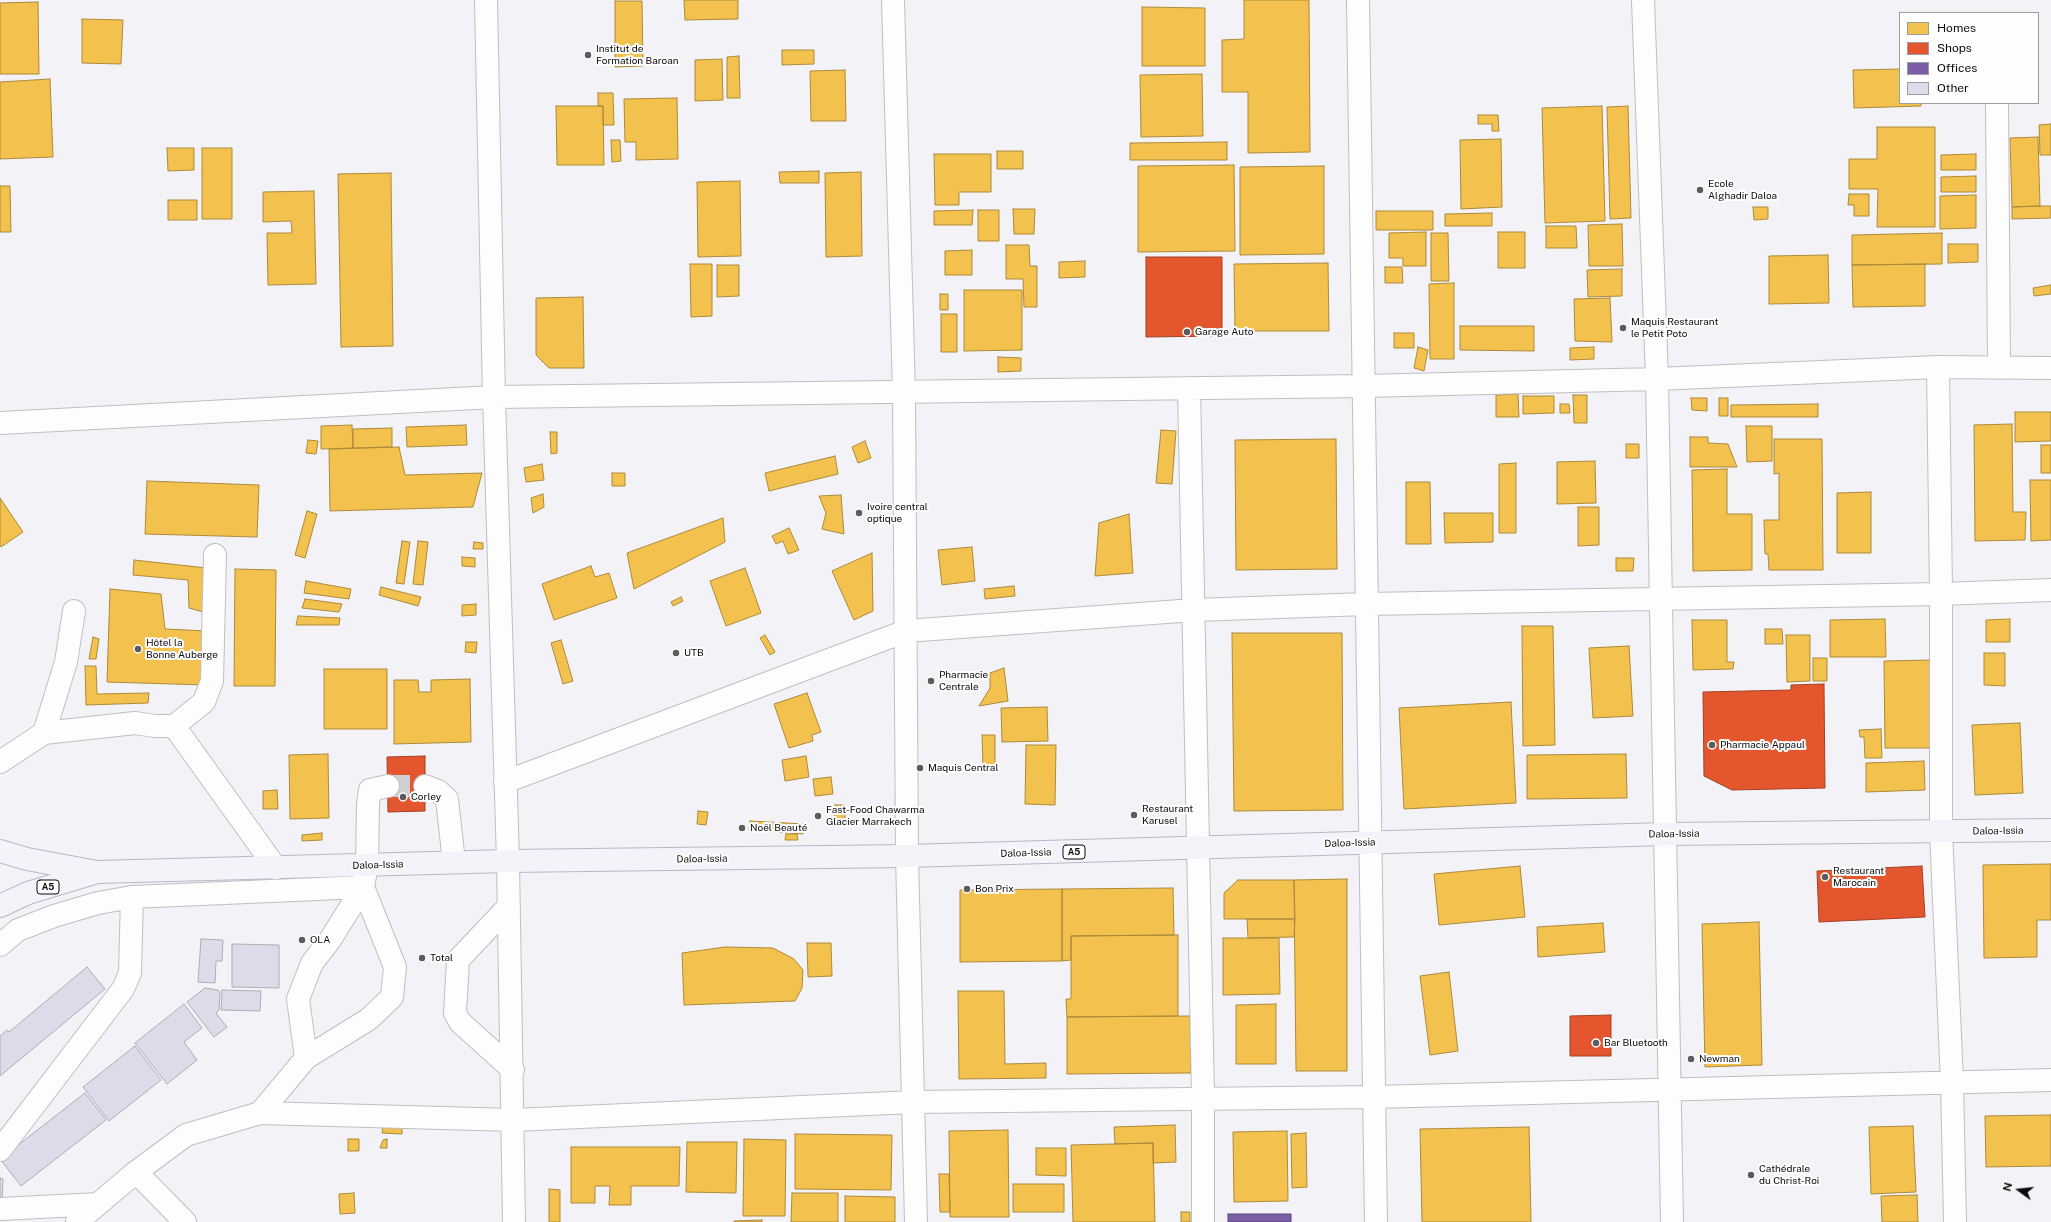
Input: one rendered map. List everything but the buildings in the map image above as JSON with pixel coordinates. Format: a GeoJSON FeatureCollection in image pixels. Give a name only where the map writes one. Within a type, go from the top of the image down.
{"type":"FeatureCollection","features":[{"type":"Feature","properties":{"kind":"main road","name":"Daloa-Issia"},"geometry":{"type":"LineString","coordinates":[[97,872],[454,862],[907,856],[1665,834],[2051,830]]}},
{"type":"Feature","properties":{"kind":"main road","name":"A5"},"geometry":{"type":"LineString","coordinates":[[0,851],[27,859],[97,872]]}},
{"type":"Feature","properties":{"kind":"main road","name":"A5"},"geometry":{"type":"LineString","coordinates":[[0,906],[28,893],[97,872]]}},
{"type":"Feature","properties":{"kind":"street"},"geometry":{"type":"LineString","coordinates":[[486,0],[494,397],[513,1070],[514,1222]]}},
{"type":"Feature","properties":{"kind":"street"},"geometry":{"type":"LineString","coordinates":[[893,0],[904,393],[907,856],[916,1222]]}},
{"type":"Feature","properties":{"kind":"street"},"geometry":{"type":"LineString","coordinates":[[1358,0],[1376,1222]]}},
{"type":"Feature","properties":{"kind":"street"},"geometry":{"type":"LineString","coordinates":[[1643,0],[1657,379],[1672,1222]]}},
{"type":"Feature","properties":{"kind":"street"},"geometry":{"type":"LineString","coordinates":[[1997,104],[2000,367]]}},
{"type":"Feature","properties":{"kind":"street"},"geometry":{"type":"LineString","coordinates":[[0,423],[494,397],[1363,386],[1657,379],[1938,367],[2051,368]]}},
{"type":"Feature","properties":{"kind":"street"},"geometry":{"type":"LineString","coordinates":[[1938,367],[1942,831],[1952,1082],[1955,1222]]}},
{"type":"Feature","properties":{"kind":"street"},"geometry":{"type":"LineString","coordinates":[[1189,388],[1203,1098],[1203,1222]]}},
{"type":"Feature","properties":{"kind":"street"},"geometry":{"type":"LineString","coordinates":[[0,762],[44,733],[135,723],[155,726],[174,726],[204,702],[212,681],[215,555]]}},
{"type":"Feature","properties":{"kind":"street"},"geometry":{"type":"LineString","coordinates":[[505,782],[906,631],[1194,610],[1366,604],[1941,594],[2051,590]]}},
{"type":"Feature","properties":{"kind":"street"},"geometry":{"type":"LineString","coordinates":[[44,733],[66,662],[74,611]]}},
{"type":"Feature","properties":{"kind":"street"},"geometry":{"type":"LineString","coordinates":[[174,726],[276,868]]}},
{"type":"Feature","properties":{"kind":"street"},"geometry":{"type":"LineString","coordinates":[[306,1058],[298,999],[312,963],[330,940],[363,887],[367,865],[368,804],[370,790],[388,786]]}},
{"type":"Feature","properties":{"kind":"street"},"geometry":{"type":"LineString","coordinates":[[425,786],[438,791],[447,799],[454,862]]}},
{"type":"Feature","properties":{"kind":"street"},"geometry":{"type":"LineString","coordinates":[[0,945],[18,930],[54,916],[98,903],[132,897],[363,887]]}},
{"type":"Feature","properties":{"kind":"street"},"geometry":{"type":"LineString","coordinates":[[260,1113],[306,1058],[369,1019],[392,997],[395,967],[363,887]]}},
{"type":"Feature","properties":{"kind":"street"},"geometry":{"type":"LineString","coordinates":[[0,1150],[123,989],[130,973],[132,897]]}},
{"type":"Feature","properties":{"kind":"street"},"geometry":{"type":"LineString","coordinates":[[509,906],[458,960],[455,1013],[460,1022],[513,1070]]}},
{"type":"Feature","properties":{"kind":"street"},"geometry":{"type":"LineString","coordinates":[[77,1222],[136,1172],[186,1135],[260,1113],[514,1120],[913,1102],[1373,1097],[2051,1080]]}},
{"type":"Feature","properties":{"kind":"street"},"geometry":{"type":"LineString","coordinates":[[136,1172],[185,1222]]}},
{"type":"Feature","properties":{"kind":"street"},"geometry":{"type":"LineString","coordinates":[[0,1209],[47,1215],[98,1204]]}},
{"type":"Feature","properties":{"kind":"tunnel"},"geometry":{"type":"LineString","coordinates":[[388,786],[425,786]]}},
{"type":"Feature","properties":{"kind":"place","name":"Institut de Formation Baroan"},"geometry":{"type":"Point","coordinates":[588,55]}},
{"type":"Feature","properties":{"kind":"place","name":"Ecole Alghadir Daloa"},"geometry":{"type":"Point","coordinates":[1700,190]}},
{"type":"Feature","properties":{"kind":"place","name":"Maquis Restaurant le Petit Poto"},"geometry":{"type":"Point","coordinates":[1623,328]}},
{"type":"Feature","properties":{"kind":"place","name":"Garage Auto"},"geometry":{"type":"Point","coordinates":[1187,332]}},
{"type":"Feature","properties":{"kind":"place","name":"Ivoire central optique"},"geometry":{"type":"Point","coordinates":[859,513]}},
{"type":"Feature","properties":{"kind":"place","name":"Hôtel la Bonne Auberge"},"geometry":{"type":"Point","coordinates":[138,649]}},
{"type":"Feature","properties":{"kind":"place","name":"UTB"},"geometry":{"type":"Point","coordinates":[676,653]}},
{"type":"Feature","properties":{"kind":"place","name":"Pharmacie Centrale"},"geometry":{"type":"Point","coordinates":[931,681]}},
{"type":"Feature","properties":{"kind":"place","name":"Pharmacie Appaul"},"geometry":{"type":"Point","coordinates":[1712,745]}},
{"type":"Feature","properties":{"kind":"place","name":"Maquis Central"},"geometry":{"type":"Point","coordinates":[920,768]}},
{"type":"Feature","properties":{"kind":"place","name":"Corley"},"geometry":{"type":"Point","coordinates":[403,797]}},
{"type":"Feature","properties":{"kind":"place","name":"Restaurant Karusel"},"geometry":{"type":"Point","coordinates":[1134,815]}},
{"type":"Feature","properties":{"kind":"place","name":"Fast-Food Chawarma Glacier Marrakech"},"geometry":{"type":"Point","coordinates":[818,816]}},
{"type":"Feature","properties":{"kind":"place","name":"Noël Beauté"},"geometry":{"type":"Point","coordinates":[742,828]}},
{"type":"Feature","properties":{"kind":"place","name":"Restaurant Marocain"},"geometry":{"type":"Point","coordinates":[1825,877]}},
{"type":"Feature","properties":{"kind":"place","name":"Bon Prix"},"geometry":{"type":"Point","coordinates":[967,889]}},
{"type":"Feature","properties":{"kind":"place","name":"OLA"},"geometry":{"type":"Point","coordinates":[302,940]}},
{"type":"Feature","properties":{"kind":"place","name":"Total"},"geometry":{"type":"Point","coordinates":[422,958]}},
{"type":"Feature","properties":{"kind":"place","name":"Bar Bluetooth"},"geometry":{"type":"Point","coordinates":[1596,1043]}},
{"type":"Feature","properties":{"kind":"place","name":"Newman"},"geometry":{"type":"Point","coordinates":[1691,1059]}},
{"type":"Feature","properties":{"kind":"place","name":"Cathédrale du Christ-Roi"},"geometry":{"type":"Point","coordinates":[1751,1175]}}]}
